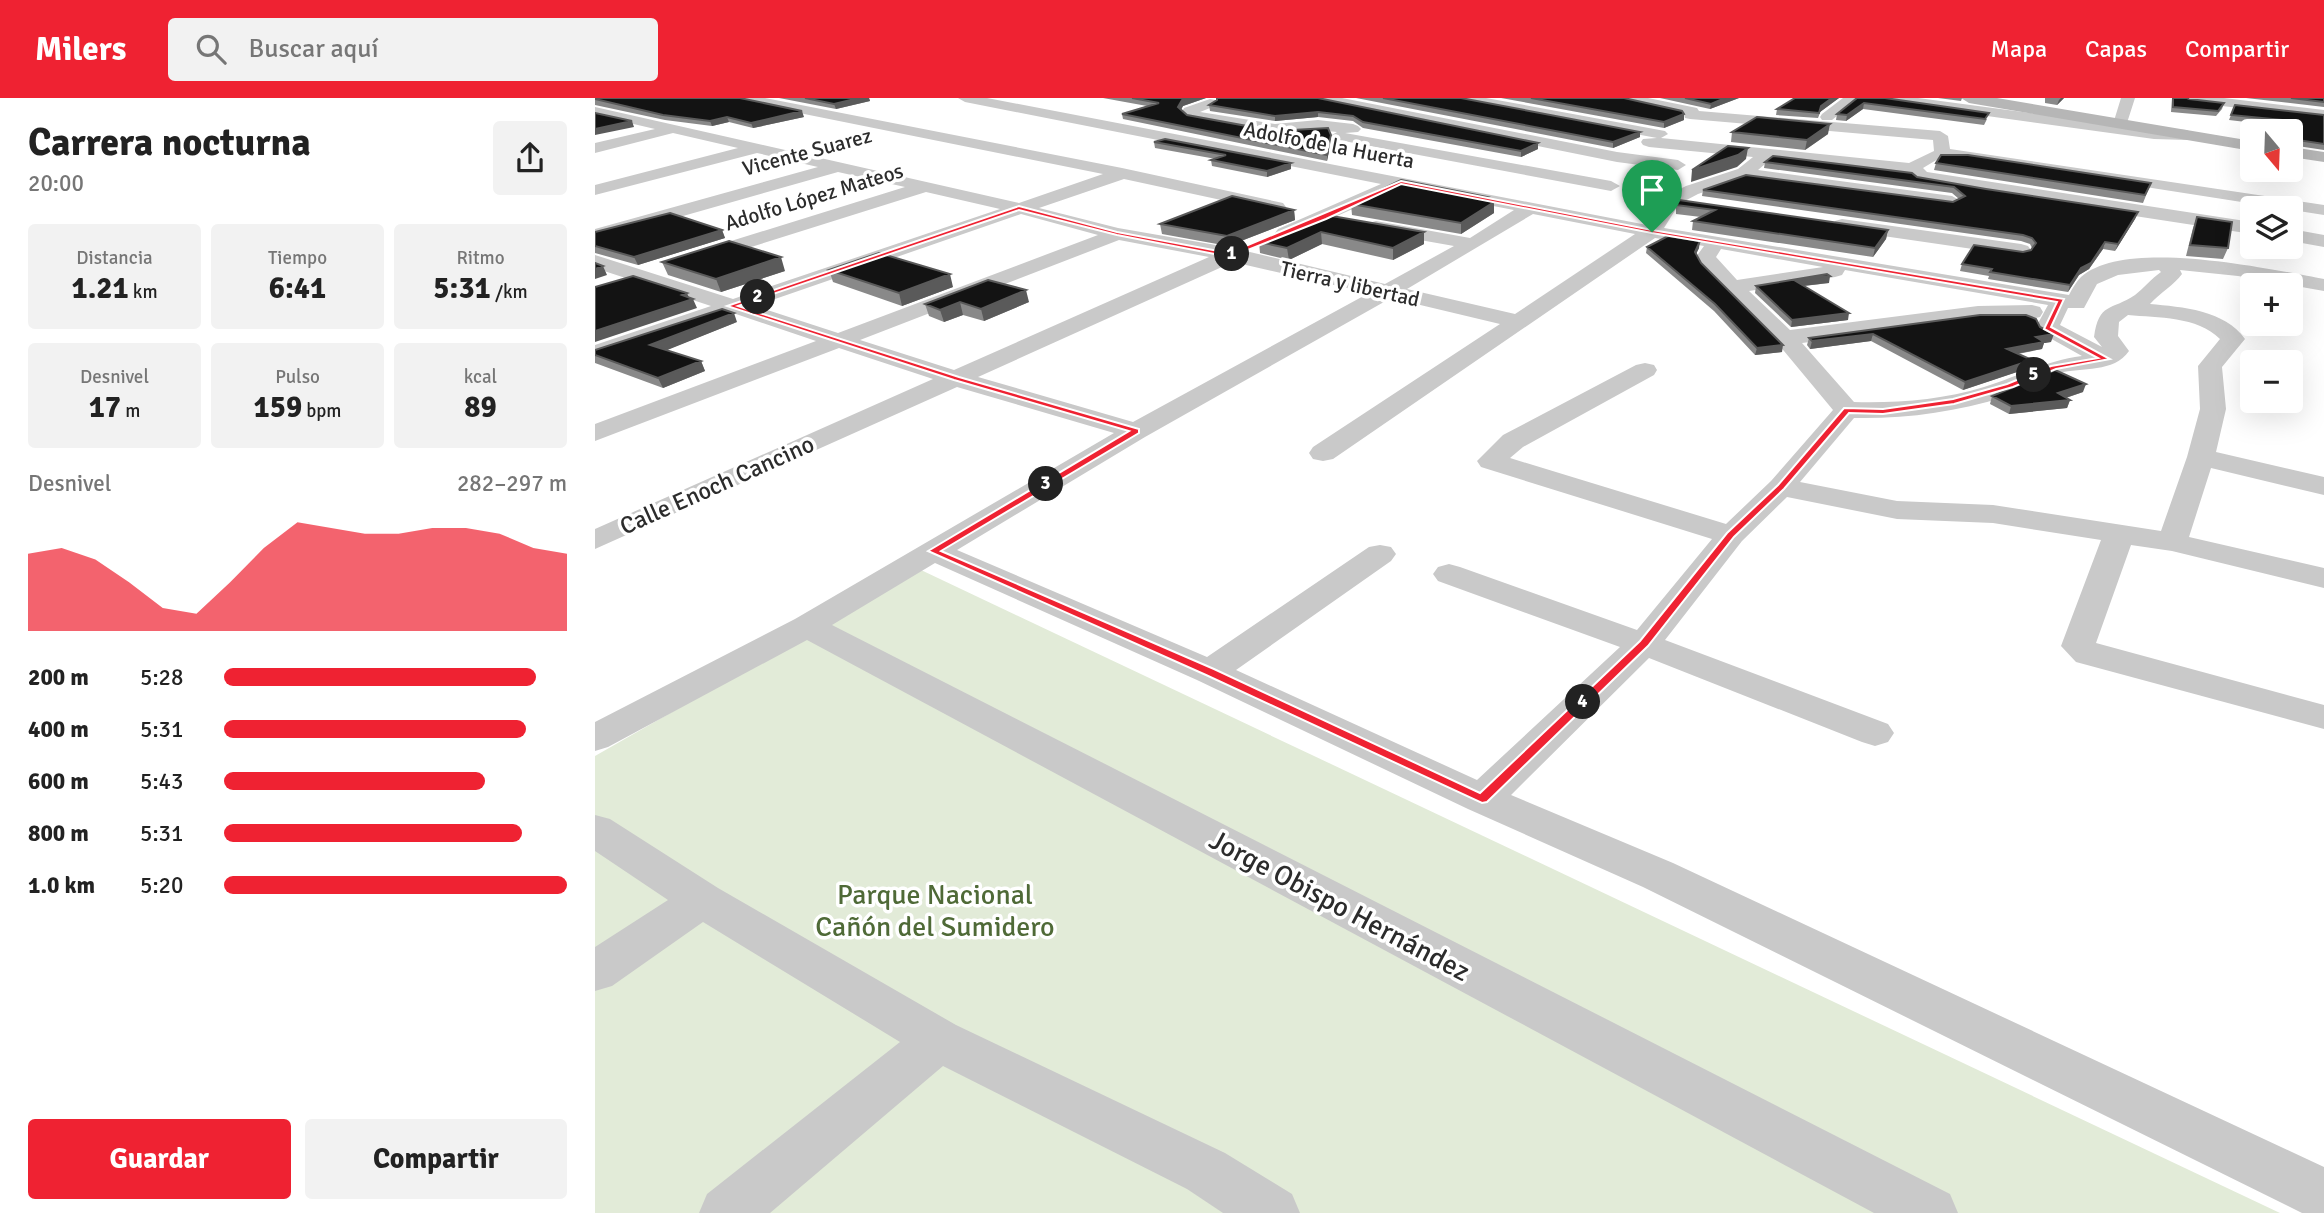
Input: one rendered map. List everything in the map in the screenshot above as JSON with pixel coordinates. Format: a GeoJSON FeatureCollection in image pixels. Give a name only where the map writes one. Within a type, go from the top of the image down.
{"type":"FeatureCollection","features":[{"type":"Feature","properties":{"kind":"street"},"geometry":{"type":"LineString","coordinates":[[744,98],[1122,173],[1324,218],[1473,244]]}},
{"type":"Feature","properties":{"kind":"street"},"geometry":{"type":"LineString","coordinates":[[740,114],[810,98]]}},
{"type":"Feature","properties":{"kind":"street","name":"Adolfo de la Huerta"},"geometry":{"type":"LineString","coordinates":[[965,98],[991,100],[1031,111],[1529,209],[1865,267],[2059,306]]}},
{"type":"Feature","properties":{"kind":"street"},"geometry":{"type":"LineString","coordinates":[[1321,98],[1382,109],[1405,106],[1617,158],[1975,206]]}},
{"type":"Feature","properties":{"kind":"street"},"geometry":{"type":"LineString","coordinates":[[1463,98],[1940,136],[1942,152]]}},
{"type":"Feature","properties":{"kind":"street"},"geometry":{"type":"LineString","coordinates":[[1626,98],[1687,115],[1769,152],[1913,168],[1922,176],[1985,188],[2240,226]]}},
{"type":"Feature","properties":{"kind":"street"},"geometry":{"type":"LineString","coordinates":[[1827,117],[1852,98]]}},
{"type":"Feature","properties":{"kind":"street"},"geometry":{"type":"LineString","coordinates":[[1885,98],[2154,134],[2187,135]]}},
{"type":"Feature","properties":{"kind":"street"},"geometry":{"type":"LineString","coordinates":[[1969,98],[2000,100],[2240,144]]}},
{"type":"Feature","properties":{"kind":"street"},"geometry":{"type":"LineString","coordinates":[[2120,123],[2128,98]]}},
{"type":"Feature","properties":{"kind":"street"},"geometry":{"type":"LineString","coordinates":[[2188,98],[2279,103],[2324,114]]}},
{"type":"Feature","properties":{"kind":"street"},"geometry":{"type":"LineString","coordinates":[[1185,100],[1227,104]]}},
{"type":"Feature","properties":{"kind":"street"},"geometry":{"type":"LineString","coordinates":[[1210,103],[1189,111],[1188,114],[1275,129],[1318,125],[1339,135],[1611,186]]}},
{"type":"Feature","properties":{"kind":"street"},"geometry":{"type":"LineString","coordinates":[[2264,119],[2279,103]]}},
{"type":"Feature","properties":{"kind":"street"},"geometry":{"type":"LineString","coordinates":[[1339,135],[1405,106]]}},
{"type":"Feature","properties":{"kind":"street","name":"Vicente Suarez"},"geometry":{"type":"LineString","coordinates":[[904,149],[1031,111]]}},
{"type":"Feature","properties":{"kind":"street"},"geometry":{"type":"LineString","coordinates":[[599,114],[924,187]]}},
{"type":"Feature","properties":{"kind":"street"},"geometry":{"type":"LineString","coordinates":[[1617,158],[1687,115],[1827,117],[1871,124],[1890,131]]}},
{"type":"Feature","properties":{"kind":"street"},"geometry":{"type":"LineString","coordinates":[[595,148],[713,120]]}},
{"type":"Feature","properties":{"kind":"street"},"geometry":{"type":"LineString","coordinates":[[595,353],[1203,144]]}},
{"type":"Feature","properties":{"kind":"street"},"geometry":{"type":"LineString","coordinates":[[595,190],[758,148]]}},
{"type":"Feature","properties":{"kind":"street"},"geometry":{"type":"LineString","coordinates":[[1283,159],[1305,150]]}},
{"type":"Feature","properties":{"kind":"street"},"geometry":{"type":"LineString","coordinates":[[1323,453],[1652,232],[1672,200],[1736,176],[1769,152]]}},
{"type":"Feature","properties":{"kind":"street"},"geometry":{"type":"LineString","coordinates":[[1913,168],[1926,158],[1942,152],[2324,209]]}},
{"type":"Feature","properties":{"kind":"street"},"geometry":{"type":"LineString","coordinates":[[2303,154],[2324,157]]}},
{"type":"Feature","properties":{"kind":"street","name":"Vicente Suarez"},"geometry":{"type":"LineString","coordinates":[[595,235],[866,159]]}},
{"type":"Feature","properties":{"kind":"street","name":"Calle Enoch Cancino"},"geometry":{"type":"LineString","coordinates":[[595,540],[1230,255],[1324,218],[1401,182]]}},
{"type":"Feature","properties":{"kind":"street"},"geometry":{"type":"LineString","coordinates":[[2161,213],[2166,184]]}},
{"type":"Feature","properties":{"kind":"street","name":"Tierra y libertad"},"geometry":{"type":"LineString","coordinates":[[924,187],[1117,234],[1230,255],[1518,321]]}},
{"type":"Feature","properties":{"kind":"street","name":"Adolfo López Mateos"},"geometry":{"type":"LineString","coordinates":[[637,276],[924,187]]}},
{"type":"Feature","properties":{"kind":"street"},"geometry":{"type":"LineString","coordinates":[[1672,200],[1712,206]]}},
{"type":"Feature","properties":{"kind":"street"},"geometry":{"type":"LineString","coordinates":[[595,738],[807,626],[1136,431],[1473,244],[1529,209]]}},
{"type":"Feature","properties":{"kind":"street"},"geometry":{"type":"LineString","coordinates":[[1820,221],[2021,250]]}},
{"type":"Feature","properties":{"kind":"street"},"geometry":{"type":"LineString","coordinates":[[595,433],[1117,234]]}},
{"type":"Feature","properties":{"kind":"street"},"geometry":{"type":"LineString","coordinates":[[2303,237],[2324,241]]}},
{"type":"Feature","properties":{"kind":"street"},"geometry":{"type":"LineString","coordinates":[[1717,242],[1706,257],[1709,264],[1785,338],[1847,410],[1883,411],[1954,401],[2010,386],[2054,367],[2106,359],[2117,351],[2106,337],[2108,320],[2123,308],[2143,299],[2154,286],[2172,274],[2165,264]]}},
{"type":"Feature","properties":{"kind":"street"},"geometry":{"type":"LineString","coordinates":[[595,261],[957,379],[1136,431]]}},
{"type":"Feature","properties":{"kind":"street"},"geometry":{"type":"LineString","coordinates":[[1785,338],[2076,303],[2087,282],[2105,272],[2135,265],[2221,268],[2324,285]]}},
{"type":"Feature","properties":{"kind":"street"},"geometry":{"type":"LineString","coordinates":[[1731,287],[1865,267]]}},
{"type":"Feature","properties":{"kind":"street"},"geometry":{"type":"LineString","coordinates":[[606,285],[637,276]]}},
{"type":"Feature","properties":{"kind":"street"},"geometry":{"type":"LineString","coordinates":[[2059,306],[2047,327],[2106,359]]}},
{"type":"Feature","properties":{"kind":"street"},"geometry":{"type":"LineString","coordinates":[[2123,308],[2195,318],[2224,327],[2233,339],[2210,366],[2213,409],[2201,457],[2172,542]]}},
{"type":"Feature","properties":{"kind":"street"},"geometry":{"type":"LineString","coordinates":[[1645,370],[1513,441],[1491,461],[1731,535]]}},
{"type":"Feature","properties":{"kind":"street"},"geometry":{"type":"LineString","coordinates":[[1482,799],[1644,643],[1731,535],[1781,487],[1847,410]]}},
{"type":"Feature","properties":{"kind":"street"},"geometry":{"type":"LineString","coordinates":[[2201,457],[2324,486]]}},
{"type":"Feature","properties":{"kind":"street"},"geometry":{"type":"LineString","coordinates":[[1781,487],[1897,510],[1993,514],[2172,542],[2324,578]]}},
{"type":"Feature","properties":{"kind":"street"},"geometry":{"type":"LineString","coordinates":[[2119,534],[2078,646],[2088,654],[2324,717]]}},
{"type":"Feature","properties":{"kind":"street"},"geometry":{"type":"LineString","coordinates":[[933,551],[1210,672],[1482,799],[1658,875],[2324,1195]]}},
{"type":"Feature","properties":{"kind":"street"},"geometry":{"type":"LineString","coordinates":[[1210,672],[1380,554]]}},
{"type":"Feature","properties":{"kind":"street"},"geometry":{"type":"LineString","coordinates":[[1449,574],[1644,643],[1875,733]]}},
{"type":"Feature","properties":{"kind":"street","name":"Jorge Obispo Hernández"},"geometry":{"type":"LineString","coordinates":[[807,626],[1871,1198],[1930,1213]]}},
{"type":"Feature","properties":{"kind":"street"},"geometry":{"type":"LineString","coordinates":[[595,830],[702,900],[939,1040],[1206,1171],[1272,1213]]}},
{"type":"Feature","properties":{"kind":"street"},"geometry":{"type":"LineString","coordinates":[[595,972],[702,900]]}},
{"type":"Feature","properties":{"kind":"street"},"geometry":{"type":"LineString","coordinates":[[727,1213],[939,1040]]}},
{"type":"Feature","properties":{"kind":"green space","name":"Parque Nacional Cañón del Sumidero"},"geometry":{"type":"Polygon","coordinates":[[[921,570],[2280,1213],[595,1213],[595,756],[921,570]]]}},
{"type":"Feature","properties":{"kind":"building"},"geometry":{"type":"Polygon","coordinates":[[[595,98],[740,98],[802,111],[751,123],[727,117],[710,121],[663,115],[595,98]]]}},
{"type":"Feature","properties":{"kind":"building"},"geometry":{"type":"Polygon","coordinates":[[[805,98],[859,98],[834,104],[805,98]]]}},
{"type":"Feature","properties":{"kind":"building"},"geometry":{"type":"Polygon","coordinates":[[[1132,98],[1188,98],[1182,100],[1178,107],[1187,115],[1274,131],[1328,128],[1331,135],[1327,155],[1122,114],[1159,103],[1132,98]]]}},
{"type":"Feature","properties":{"kind":"building"},"geometry":{"type":"Polygon","coordinates":[[[1217,98],[1318,98],[1538,143],[1521,151],[1363,122],[1353,116],[1318,112],[1275,116],[1209,105],[1217,98]]]}},
{"type":"Feature","properties":{"kind":"building"},"geometry":{"type":"Polygon","coordinates":[[[1383,98],[1461,98],[1640,132],[1613,142],[1383,98]]]}},
{"type":"Feature","properties":{"kind":"building"},"geometry":{"type":"Polygon","coordinates":[[[1531,98],[1624,98],[1682,111],[1684,114],[1664,122],[1531,98]]]}},
{"type":"Feature","properties":{"kind":"building"},"geometry":{"type":"Polygon","coordinates":[[[1685,98],[1725,98],[1711,104],[1685,98]]]}},
{"type":"Feature","properties":{"kind":"building"},"geometry":{"type":"Polygon","coordinates":[[[1795,98],[1832,98],[1821,106],[1819,113],[1777,109],[1795,98]]]}},
{"type":"Feature","properties":{"kind":"building"},"geometry":{"type":"Polygon","coordinates":[[[1857,98],[1885,98],[1989,113],[1985,119],[1864,103],[1847,115],[1837,114],[1857,98]]]}},
{"type":"Feature","properties":{"kind":"building"},"geometry":{"type":"Polygon","coordinates":[[[2173,98],[2224,103],[2218,111],[2173,107],[2173,98]]]}},
{"type":"Feature","properties":{"kind":"building"},"geometry":{"type":"Polygon","coordinates":[[[2291,98],[2324,98],[2324,102],[2291,98]]]}},
{"type":"Feature","properties":{"kind":"building"},"geometry":{"type":"Polygon","coordinates":[[[2235,105],[2324,115],[2324,144],[2303,141],[2303,119],[2231,115],[2235,105]]]}},
{"type":"Feature","properties":{"kind":"building"},"geometry":{"type":"Polygon","coordinates":[[[595,113],[632,121],[595,129],[595,113]]]}},
{"type":"Feature","properties":{"kind":"building"},"geometry":{"type":"Polygon","coordinates":[[[1757,117],[1830,124],[1807,140],[1732,132],[1757,117]]]}},
{"type":"Feature","properties":{"kind":"building"},"geometry":{"type":"Polygon","coordinates":[[[1165,139],[1291,163],[1267,171],[1211,160],[1226,155],[1154,142],[1165,139]]]}},
{"type":"Feature","properties":{"kind":"building"},"geometry":{"type":"Polygon","coordinates":[[[1728,146],[1748,148],[1738,155],[1692,170],[1728,146]]]}},
{"type":"Feature","properties":{"kind":"building"},"geometry":{"type":"Polygon","coordinates":[[[1941,155],[1968,155],[2151,183],[2145,195],[1936,163],[1941,155]]]}},
{"type":"Feature","properties":{"kind":"building"},"geometry":{"type":"Polygon","coordinates":[[[1773,156],[1912,173],[1917,177],[1986,189],[2138,212],[2118,244],[2105,242],[2091,263],[2081,268],[2070,285],[1990,272],[1992,269],[1962,264],[1974,245],[2023,252],[2031,250],[2036,243],[2032,238],[2023,235],[1703,190],[1746,175],[1953,202],[1965,196],[1954,187],[1765,162],[1773,156]]]}},
{"type":"Feature","properties":{"kind":"building"},"geometry":{"type":"Polygon","coordinates":[[[1401,180],[1487,197],[1481,199],[1494,202],[1461,223],[1351,204],[1401,180]]]}},
{"type":"Feature","properties":{"kind":"building"},"geometry":{"type":"Polygon","coordinates":[[[1232,196],[1294,210],[1227,236],[1160,224],[1232,196]]]}},
{"type":"Feature","properties":{"kind":"building"},"geometry":{"type":"Polygon","coordinates":[[[1679,200],[1888,230],[1875,248],[1693,221],[1715,210],[1676,205],[1679,200]]]}},
{"type":"Feature","properties":{"kind":"building"},"geometry":{"type":"Polygon","coordinates":[[[670,213],[722,230],[634,257],[595,246],[595,232],[670,213]]]}},
{"type":"Feature","properties":{"kind":"building"},"geometry":{"type":"Polygon","coordinates":[[[1326,215],[1424,232],[1393,248],[1321,232],[1287,248],[1259,242],[1326,215]]]}},
{"type":"Feature","properties":{"kind":"building"},"geometry":{"type":"Polygon","coordinates":[[[2197,217],[2232,222],[2228,248],[2190,245],[2197,217]]]}},
{"type":"Feature","properties":{"kind":"building"},"geometry":{"type":"Polygon","coordinates":[[[1668,236],[1700,241],[1695,252],[1701,263],[1783,345],[1757,348],[1715,304],[1647,247],[1668,236]]]}},
{"type":"Feature","properties":{"kind":"building"},"geometry":{"type":"Polygon","coordinates":[[[729,241],[781,257],[716,279],[662,262],[729,241]]]}},
{"type":"Feature","properties":{"kind":"building"},"geometry":{"type":"Polygon","coordinates":[[[879,253],[950,274],[899,293],[829,270],[879,253]]]}},
{"type":"Feature","properties":{"kind":"building"},"geometry":{"type":"Polygon","coordinates":[[[1827,274],[1830,276],[1794,280],[1849,313],[1792,320],[1756,286],[1827,274]]]}},
{"type":"Feature","properties":{"kind":"building"},"geometry":{"type":"Polygon","coordinates":[[[633,276],[687,293],[682,295],[693,299],[595,331],[595,287],[633,276]]]}},
{"type":"Feature","properties":{"kind":"building"},"geometry":{"type":"Polygon","coordinates":[[[988,280],[1026,290],[981,309],[960,302],[940,310],[925,304],[988,280]]]}},
{"type":"Feature","properties":{"kind":"building"},"geometry":{"type":"Polygon","coordinates":[[[722,309],[734,313],[650,345],[701,361],[658,378],[595,355],[595,350],[722,309]]]}},
{"type":"Feature","properties":{"kind":"building"},"geometry":{"type":"Polygon","coordinates":[[[1980,315],[2026,315],[2036,319],[2040,327],[2054,334],[2036,337],[2044,342],[2007,349],[2032,360],[1965,382],[1873,334],[1812,341],[1809,338],[1980,315]]]}},
{"type":"Feature","properties":{"kind":"building"},"geometry":{"type":"Polygon","coordinates":[[[2055,370],[2086,384],[2058,393],[2070,400],[2011,406],[1992,396],[2055,370]]]}},
{"type":"Feature","properties":{"kind":"route"},"geometry":{"type":"LineString","coordinates":[[1401,182],[1652,232],[2061,300],[2047,327],[2106,359],[2054,367],[2010,386],[1954,401],[1883,411],[1847,410],[1781,487],[1731,535],[1644,643],[1482,799],[1210,672],[933,551],[1136,431],[957,379],[731,306],[1019,208],[1117,234],[1230,255],[1324,218],[1401,182]]}}]}
